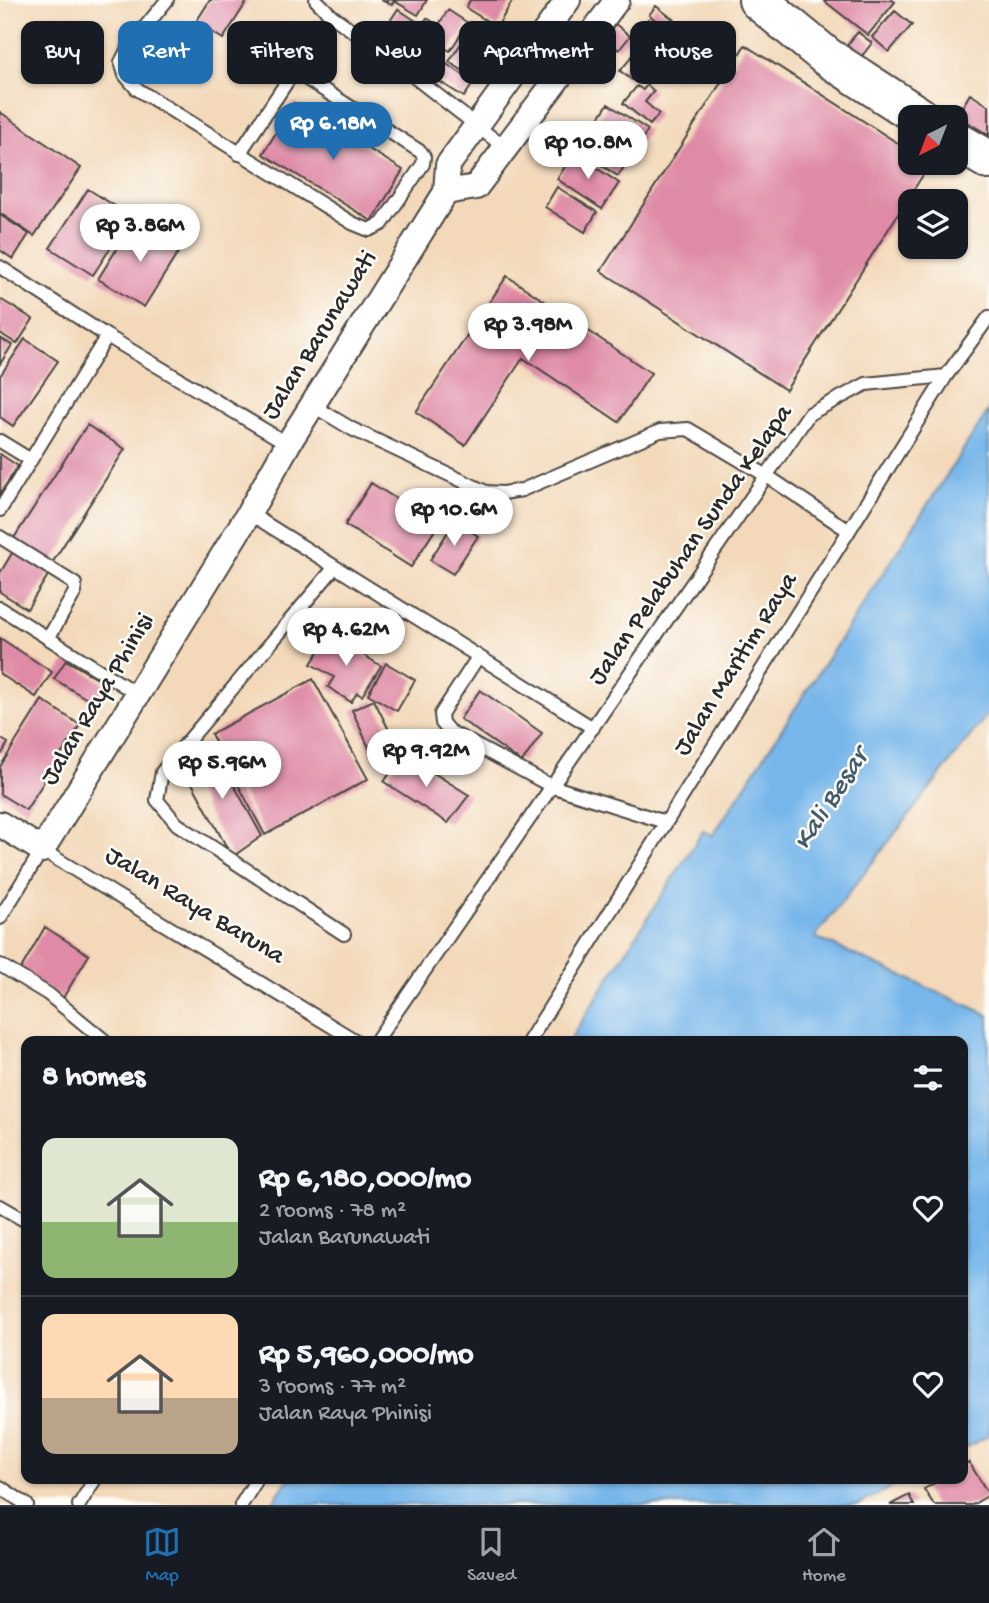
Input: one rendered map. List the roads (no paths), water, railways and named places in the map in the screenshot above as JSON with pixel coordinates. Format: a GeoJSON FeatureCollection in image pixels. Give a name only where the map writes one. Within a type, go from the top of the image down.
{"type":"FeatureCollection","features":[{"type":"Feature","properties":{"kind":"highway"},"geometry":{"type":"LineString","coordinates":[[758,0],[827,57],[901,105]]}},
{"type":"Feature","properties":{"kind":"highway"},"geometry":{"type":"LineString","coordinates":[[968,148],[989,160]]}},
{"type":"Feature","properties":{"kind":"street","name":"Jalan Barunawati"},"geometry":{"type":"LineString","coordinates":[[249,513],[288,444],[446,192],[447,169],[568,0]]}},
{"type":"Feature","properties":{"kind":"street"},"geometry":{"type":"LineString","coordinates":[[446,192],[476,187],[617,0]]}},
{"type":"Feature","properties":{"kind":"street","name":"Jalan Raya Phinisi"},"geometry":{"type":"LineString","coordinates":[[42,850],[249,513]]}},
{"type":"Feature","properties":{"kind":"street","name":"Jalan Raya Baruna"},"geometry":{"type":"LineString","coordinates":[[0,824],[42,850]]}},
{"type":"Feature","properties":{"kind":"lane"},"geometry":{"type":"LineString","coordinates":[[167,0],[128,48],[121,62],[125,75],[137,89],[352,223],[369,230],[382,224],[423,164],[424,158],[421,152],[314,84]]}},
{"type":"Feature","properties":{"kind":"lane"},"geometry":{"type":"LineString","coordinates":[[316,0],[332,16],[373,44],[504,147]]}},
{"type":"Feature","properties":{"kind":"lane"},"geometry":{"type":"LineString","coordinates":[[329,21],[332,16]]}},
{"type":"Feature","properties":{"kind":"lane"},"geometry":{"type":"LineString","coordinates":[[239,154],[285,84]]}},
{"type":"Feature","properties":{"kind":"lane"},"geometry":{"type":"LineString","coordinates":[[0,267],[107,336],[288,444]]}},
{"type":"Feature","properties":{"kind":"lane","name":"Jalan Maritim Raya"},"geometry":{"type":"LineString","coordinates":[[532,1036],[946,376],[989,317]]}},
{"type":"Feature","properties":{"kind":"lane"},"geometry":{"type":"LineString","coordinates":[[0,510],[107,336]]}},
{"type":"Feature","properties":{"kind":"lane","name":"Jalan Pelabuhan Sunda Kelapa"},"geometry":{"type":"LineString","coordinates":[[379,1036],[809,414],[866,384],[946,376]]}},
{"type":"Feature","properties":{"kind":"lane"},"geometry":{"type":"LineString","coordinates":[[312,405],[352,429],[486,492],[522,490],[660,431],[688,429],[767,476],[849,531]]}},
{"type":"Feature","properties":{"kind":"lane"},"geometry":{"type":"LineString","coordinates":[[0,441],[31,460]]}},
{"type":"Feature","properties":{"kind":"lane"},"geometry":{"type":"LineString","coordinates":[[249,513],[593,728]]}},
{"type":"Feature","properties":{"kind":"lane"},"geometry":{"type":"LineString","coordinates":[[0,537],[75,584],[75,592],[49,637]]}},
{"type":"Feature","properties":{"kind":"lane"},"geometry":{"type":"LineString","coordinates":[[335,567],[162,772],[157,800],[177,824],[344,934]]}},
{"type":"Feature","properties":{"kind":"lane"},"geometry":{"type":"LineString","coordinates":[[0,608],[137,694]]}},
{"type":"Feature","properties":{"kind":"lane"},"geometry":{"type":"LineString","coordinates":[[478,657],[441,714],[442,723],[449,731],[551,786],[665,822]]}},
{"type":"Feature","properties":{"kind":"lane","name":"Jalan Raya Phinisi"},"geometry":{"type":"LineString","coordinates":[[0,918],[42,850]]}},
{"type":"Feature","properties":{"kind":"lane","name":"Jalan Raya Baruna"},"geometry":{"type":"LineString","coordinates":[[42,850],[348,1036]]}},
{"type":"Feature","properties":{"kind":"lane"},"geometry":{"type":"LineString","coordinates":[[0,965],[48,994],[99,1036]]}},
{"type":"Feature","properties":{"kind":"lane"},"geometry":{"type":"LineString","coordinates":[[0,1206],[21,1218]]}},
{"type":"Feature","properties":{"kind":"lane"},"geometry":{"type":"LineString","coordinates":[[79,1505],[92,1484]]}},
{"type":"Feature","properties":{"kind":"lane"},"geometry":{"type":"LineString","coordinates":[[241,1505],[254,1484]]}},
{"type":"Feature","properties":{"kind":"lane"},"geometry":{"type":"LineString","coordinates":[[0,1487],[27,1505]]}},
{"type":"Feature","properties":{"kind":"water","name":"Kali Besar"},"geometry":{"type":"Polygon","coordinates":[[[989,410],[989,712],[815,937],[989,1015],[989,1435],[968,1446],[968,1036],[572,1036],[703,831],[713,835],[989,410]]]}},
{"type":"Feature","properties":{"kind":"water"},"geometry":{"type":"Polygon","coordinates":[[[285,1484],[898,1484],[858,1505],[271,1505],[285,1484]]]}}]}
